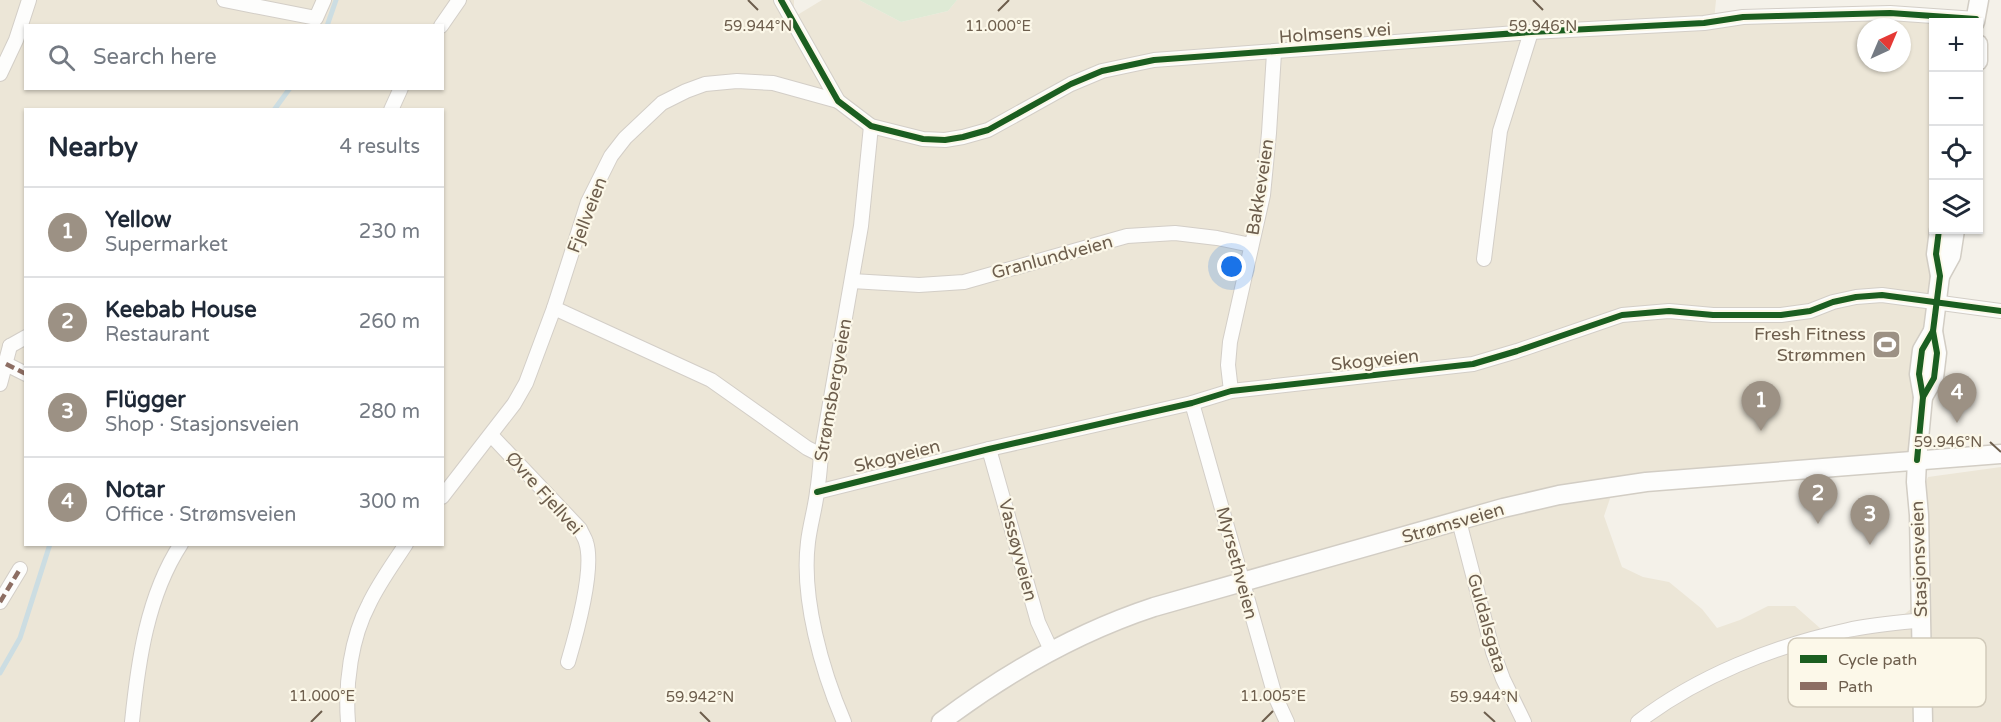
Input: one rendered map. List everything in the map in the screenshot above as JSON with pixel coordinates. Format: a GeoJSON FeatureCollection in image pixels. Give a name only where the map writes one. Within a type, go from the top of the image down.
{"type":"FeatureCollection","features":[{"type":"Feature","properties":{"kind":"main road"},"geometry":{"type":"LineString","coordinates":[[1976,18],[1978,0]]}},
{"type":"Feature","properties":{"kind":"main road","name":"Stasjonsveien"},"geometry":{"type":"LineString","coordinates":[[1922,638],[1917,460],[1923,397],[1934,378],[1937,353],[1933,331],[1940,276],[1936,254],[1938,234]]}},
{"type":"Feature","properties":{"kind":"main road","name":"Stasjonsveien"},"geometry":{"type":"LineString","coordinates":[[1940,276],[1951,256],[1954,234]]}},
{"type":"Feature","properties":{"kind":"main road","name":"Strømsveien"},"geometry":{"type":"LineString","coordinates":[[941,722],[999,680],[1051,650],[1069,640],[1132,614],[1459,520],[1559,495],[1626,484],[2001,454]]}},
{"type":"Feature","properties":{"kind":"main road","name":"Stasjonsveien"},"geometry":{"type":"LineString","coordinates":[[1923,707],[1923,722]]}},
{"type":"Feature","properties":{"kind":"street"},"geometry":{"type":"LineString","coordinates":[[0,75],[16,40],[29,0]]}},
{"type":"Feature","properties":{"kind":"street"},"geometry":{"type":"LineString","coordinates":[[224,0],[316,18],[324,0]]}},
{"type":"Feature","properties":{"kind":"street"},"geometry":{"type":"LineString","coordinates":[[442,24],[459,0]]}},
{"type":"Feature","properties":{"kind":"street","name":"Holmsens vei"},"geometry":{"type":"LineString","coordinates":[[781,0],[838,102],[871,126],[923,139],[945,140],[988,130],[1071,84],[1102,71],[1154,60],[1531,32],[1704,23],[1777,16],[1890,13],[1944,18]]}},
{"type":"Feature","properties":{"kind":"street"},"geometry":{"type":"LineString","coordinates":[[1484,259],[1500,131],[1531,32]]}},
{"type":"Feature","properties":{"kind":"street","name":"Bakkeveien"},"geometry":{"type":"LineString","coordinates":[[1231,391],[1228,365],[1230,342],[1263,195],[1274,52]]}},
{"type":"Feature","properties":{"kind":"street","name":"Fjellveien"},"geometry":{"type":"LineString","coordinates":[[444,494],[514,404],[526,383],[554,308],[588,202],[611,156],[625,138],[662,102],[705,84],[737,81],[773,84],[838,102]]}},
{"type":"Feature","properties":{"kind":"street"},"geometry":{"type":"LineString","coordinates":[[392,108],[400,90]]}},
{"type":"Feature","properties":{"kind":"street","name":"Strømsbergveien"},"geometry":{"type":"LineString","coordinates":[[844,722],[829,686],[815,632],[808,585],[808,543],[861,226],[871,126]]}},
{"type":"Feature","properties":{"kind":"street","name":"Granlundveien"},"geometry":{"type":"LineString","coordinates":[[852,281],[919,285],[964,282],[1127,236],[1175,232],[1251,245]]}},
{"type":"Feature","properties":{"kind":"street","name":"Skogveien"},"geometry":{"type":"LineString","coordinates":[[817,492],[989,449],[1192,403],[1231,391],[1473,364],[1599,322],[1641,312],[1781,315],[1810,311],[1840,300],[1868,295],[2001,311]]}},
{"type":"Feature","properties":{"kind":"street"},"geometry":{"type":"LineString","coordinates":[[554,308],[711,380],[807,448],[821,455]]}},
{"type":"Feature","properties":{"kind":"street"},"geometry":{"type":"LineString","coordinates":[[0,384],[6,364],[5,344],[24,339]]}},
{"type":"Feature","properties":{"kind":"street"},"geometry":{"type":"LineString","coordinates":[[6,364],[24,373]]}},
{"type":"Feature","properties":{"kind":"street","name":"Myrsethveien"},"geometry":{"type":"LineString","coordinates":[[1192,403],[1241,582],[1275,696],[1287,722]]}},
{"type":"Feature","properties":{"kind":"street","name":"Øvre Fjellvei"},"geometry":{"type":"LineString","coordinates":[[491,435],[580,530],[587,544],[588,564],[584,596],[576,638],[568,662]]}},
{"type":"Feature","properties":{"kind":"street","name":"Vassøyveien"},"geometry":{"type":"LineString","coordinates":[[989,449],[1038,622],[1051,650]]}},
{"type":"Feature","properties":{"kind":"street","name":"Guldalsgata"},"geometry":{"type":"LineString","coordinates":[[1459,520],[1493,652],[1524,722]]}},
{"type":"Feature","properties":{"kind":"street"},"geometry":{"type":"LineString","coordinates":[[132,722],[137,679],[150,617],[168,567],[180,546]]}},
{"type":"Feature","properties":{"kind":"street"},"geometry":{"type":"LineString","coordinates":[[348,722],[352,654],[358,630],[368,605],[405,546]]}},
{"type":"Feature","properties":{"kind":"street"},"geometry":{"type":"LineString","coordinates":[[0,603],[20,569]]}},
{"type":"Feature","properties":{"kind":"street"},"geometry":{"type":"LineString","coordinates":[[1820,638],[1848,630],[1922,620]]}},
{"type":"Feature","properties":{"kind":"street"},"geometry":{"type":"LineString","coordinates":[[1638,722],[1700,683],[1738,664],[1788,647]]}},
{"type":"Feature","properties":{"kind":"shaded area"},"geometry":{"type":"Polygon","coordinates":[[[0,0],[794,0],[794,17],[822,0],[859,0],[901,22],[948,11],[957,0],[1716,0],[1714,21],[1857,20],[1857,72],[1911,72],[1911,20],[1929,20],[1929,234],[1934,234],[1922,456],[1615,484],[1604,516],[1622,567],[1643,577],[1669,582],[1702,609],[1717,628],[1768,606],[1795,606],[1821,629],[1840,628],[1901,617],[1918,603],[1919,499],[1928,477],[2001,467],[2001,722],[0,722],[0,0]]]}},
{"type":"Feature","properties":{"kind":"green space"},"geometry":{"type":"Polygon","coordinates":[[[859,0],[957,0],[948,11],[901,22],[859,0]]]}},
{"type":"Feature","properties":{"kind":"waterway"},"geometry":{"type":"LineString","coordinates":[[328,24],[336,0]]}},
{"type":"Feature","properties":{"kind":"waterway"},"geometry":{"type":"LineString","coordinates":[[275,108],[289,90]]}},
{"type":"Feature","properties":{"kind":"waterway"},"geometry":{"type":"LineString","coordinates":[[0,673],[20,638],[49,546]]}},
{"type":"Feature","properties":{"kind":"marked path"},"geometry":{"type":"LineString","coordinates":[[6,364],[24,373]]}},
{"type":"Feature","properties":{"kind":"marked path"},"geometry":{"type":"LineString","coordinates":[[0,602],[20,569]]}},
{"type":"Feature","properties":{"kind":"cycle path"},"geometry":{"type":"LineString","coordinates":[[781,0],[838,101],[871,126],[923,139],[945,140],[988,130],[1071,84],[1102,71],[1154,60],[1531,32],[1704,23],[1743,17],[1890,13],[1962,18]]}},
{"type":"Feature","properties":{"kind":"cycle path"},"geometry":{"type":"LineString","coordinates":[[1923,397],[1934,378],[1937,353],[1933,331],[1940,276],[1936,254],[1938,234]]}},
{"type":"Feature","properties":{"kind":"cycle path"},"geometry":{"type":"LineString","coordinates":[[817,492],[989,449],[1192,403],[1231,391],[1473,364],[1622,315],[1669,311],[1713,315],[1781,315],[1810,311],[1833,302],[1856,297],[1882,295],[2001,311]]}},
{"type":"Feature","properties":{"kind":"cycle path"},"geometry":{"type":"LineString","coordinates":[[1917,460],[1923,397],[1919,374],[1922,350],[1933,331]]}},
{"type":"Feature","properties":{"kind":"place","name":"Fresh Fitness Strømmen"},"geometry":{"type":"Point","coordinates":[1887,344]}},
{"type":"Feature","properties":{"kind":"place","name":"Notar"},"geometry":{"type":"Point","coordinates":[1957,423]}},
{"type":"Feature","properties":{"kind":"place","name":"Yellow"},"geometry":{"type":"Point","coordinates":[1761,431]}},
{"type":"Feature","properties":{"kind":"place","name":"Keebab House"},"geometry":{"type":"Point","coordinates":[1818,524]}},
{"type":"Feature","properties":{"kind":"place","name":"Flügger"},"geometry":{"type":"Point","coordinates":[1870,545]}}]}
